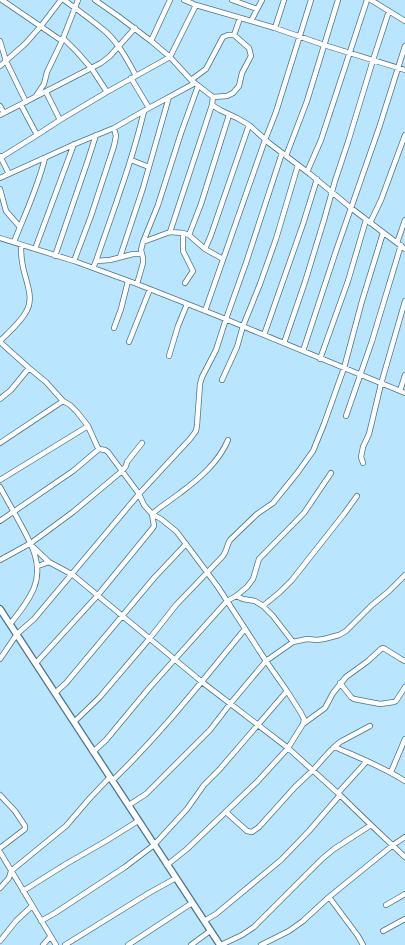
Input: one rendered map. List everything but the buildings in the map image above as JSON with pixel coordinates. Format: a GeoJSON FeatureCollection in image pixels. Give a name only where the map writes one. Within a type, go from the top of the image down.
{"type":"FeatureCollection","features":[{"type":"Feature","properties":{"kind":"street"},"geometry":{"type":"LineString","coordinates":[[2,0],[62,40],[77,52],[92,69],[107,92]]}},
{"type":"Feature","properties":{"kind":"street"},"geometry":{"type":"LineString","coordinates":[[0,66],[25,44],[41,26],[60,0]]}},
{"type":"Feature","properties":{"kind":"street"},"geometry":{"type":"LineString","coordinates":[[64,0],[106,32],[118,47],[127,60],[149,108]]}},
{"type":"Feature","properties":{"kind":"street"},"geometry":{"type":"LineString","coordinates":[[36,97],[44,84],[47,72],[78,0]]}},
{"type":"Feature","properties":{"kind":"street"},"geometry":{"type":"LineString","coordinates":[[0,178],[74,144],[114,128],[194,83],[206,69],[223,38],[228,35],[238,37],[249,48],[252,56],[242,73],[239,86],[233,93],[227,96],[213,98],[194,83],[170,57],[151,41],[94,0]]}},
{"type":"Feature","properties":{"kind":"street"},"geometry":{"type":"LineString","coordinates":[[151,41],[170,0]]}},
{"type":"Feature","properties":{"kind":"street"},"geometry":{"type":"LineString","coordinates":[[184,0],[405,70]]}},
{"type":"Feature","properties":{"kind":"street"},"geometry":{"type":"LineString","coordinates":[[232,0],[257,8]]}},
{"type":"Feature","properties":{"kind":"street"},"geometry":{"type":"LineString","coordinates":[[251,21],[262,0]]}},
{"type":"Feature","properties":{"kind":"street"},"geometry":{"type":"LineString","coordinates":[[275,28],[284,0]]}},
{"type":"Feature","properties":{"kind":"street"},"geometry":{"type":"LineString","coordinates":[[205,311],[276,112],[311,0]]}},
{"type":"Feature","properties":{"kind":"street"},"geometry":{"type":"LineString","coordinates":[[0,659],[17,634],[34,619],[139,494],[196,431],[198,425],[200,384],[202,377],[216,350],[284,154],[302,114],[338,0]]}},
{"type":"Feature","properties":{"kind":"street"},"geometry":{"type":"LineString","coordinates":[[307,172],[321,140],[366,0]]}},
{"type":"Feature","properties":{"kind":"street"},"geometry":{"type":"LineString","coordinates":[[371,0],[405,21]]}},
{"type":"Feature","properties":{"kind":"street"},"geometry":{"type":"LineString","coordinates":[[9,174],[0,157],[107,92],[170,57],[196,5]]}},
{"type":"Feature","properties":{"kind":"street"},"geometry":{"type":"LineString","coordinates":[[284,343],[305,282],[389,11]]}},
{"type":"Feature","properties":{"kind":"street"},"geometry":{"type":"LineString","coordinates":[[234,35],[240,18]]}},
{"type":"Feature","properties":{"kind":"street"},"geometry":{"type":"LineString","coordinates":[[0,106],[2,114],[92,69],[110,56],[134,28]]}},
{"type":"Feature","properties":{"kind":"street"},"geometry":{"type":"LineString","coordinates":[[0,41],[6,61],[38,135]]}},
{"type":"Feature","properties":{"kind":"street"},"geometry":{"type":"LineString","coordinates":[[303,352],[399,68],[405,46]]}},
{"type":"Feature","properties":{"kind":"street"},"geometry":{"type":"LineString","coordinates":[[137,284],[143,263],[141,250],[143,242],[158,205],[181,133],[194,83]]}},
{"type":"Feature","properties":{"kind":"street"},"geometry":{"type":"LineString","coordinates":[[46,92],[60,120]]}},
{"type":"Feature","properties":{"kind":"street"},"geometry":{"type":"LineString","coordinates":[[120,257],[149,167],[169,97]]}},
{"type":"Feature","properties":{"kind":"street"},"geometry":{"type":"LineString","coordinates":[[170,232],[213,98]]}},
{"type":"Feature","properties":{"kind":"street"},"geometry":{"type":"LineString","coordinates":[[212,105],[249,125],[265,140],[317,179],[368,222],[401,246]]}},
{"type":"Feature","properties":{"kind":"street"},"geometry":{"type":"LineString","coordinates":[[93,268],[131,160],[144,111]]}},
{"type":"Feature","properties":{"kind":"street"},"geometry":{"type":"LineString","coordinates":[[189,235],[201,204],[229,115]]}},
{"type":"Feature","properties":{"kind":"street"},"geometry":{"type":"LineString","coordinates":[[204,249],[211,235],[249,125]]}},
{"type":"Feature","properties":{"kind":"street"},"geometry":{"type":"LineString","coordinates":[[74,261],[91,216],[114,146],[116,136],[114,128]]}},
{"type":"Feature","properties":{"kind":"street"},"geometry":{"type":"LineString","coordinates":[[55,256],[96,135]]}},
{"type":"Feature","properties":{"kind":"street"},"geometry":{"type":"LineString","coordinates":[[320,358],[368,222],[381,200],[405,135]]}},
{"type":"Feature","properties":{"kind":"street"},"geometry":{"type":"LineString","coordinates":[[35,249],[74,144]]}},
{"type":"Feature","properties":{"kind":"street"},"geometry":{"type":"LineString","coordinates":[[14,242],[35,190],[45,158]]}},
{"type":"Feature","properties":{"kind":"street"},"geometry":{"type":"LineString","coordinates":[[131,160],[149,167]]}},
{"type":"Feature","properties":{"kind":"street"},"geometry":{"type":"LineString","coordinates":[[222,380],[237,347],[243,326],[276,239],[298,165]]}},
{"type":"Feature","properties":{"kind":"street"},"geometry":{"type":"LineString","coordinates":[[264,335],[303,224],[317,179]]}},
{"type":"Feature","properties":{"kind":"street"},"geometry":{"type":"LineString","coordinates":[[0,189],[6,211],[20,227]]}},
{"type":"Feature","properties":{"kind":"street"},"geometry":{"type":"LineString","coordinates":[[346,416],[372,341],[401,246],[405,220]]}},
{"type":"Feature","properties":{"kind":"street"},"geometry":{"type":"LineString","coordinates":[[143,242],[170,232],[183,233],[189,235],[204,249],[223,259]]}},
{"type":"Feature","properties":{"kind":"street"},"geometry":{"type":"LineString","coordinates":[[74,722],[99,698],[176,605],[223,556],[230,540],[257,514],[273,503],[298,472],[313,450],[344,368],[383,232]]}},
{"type":"Feature","properties":{"kind":"street"},"geometry":{"type":"LineString","coordinates":[[183,233],[183,251],[193,271],[185,283]]}},
{"type":"Feature","properties":{"kind":"street"},"geometry":{"type":"LineString","coordinates":[[0,238],[74,261],[137,284],[402,392],[405,375]]}},
{"type":"Feature","properties":{"kind":"street"},"geometry":{"type":"LineString","coordinates":[[21,245],[22,261],[30,300],[28,310],[0,341],[46,382],[63,401],[77,412],[88,426],[99,449]]}},
{"type":"Feature","properties":{"kind":"street"},"geometry":{"type":"LineString","coordinates":[[96,261],[110,260],[133,254],[142,254]]}},
{"type":"Feature","properties":{"kind":"street"},"geometry":{"type":"LineString","coordinates":[[114,328],[121,309],[128,281]]}},
{"type":"Feature","properties":{"kind":"street"},"geometry":{"type":"LineString","coordinates":[[129,342],[150,289]]}},
{"type":"Feature","properties":{"kind":"street"},"geometry":{"type":"LineString","coordinates":[[363,463],[361,457],[363,447],[369,434],[381,384],[405,301]]}},
{"type":"Feature","properties":{"kind":"street"},"geometry":{"type":"LineString","coordinates":[[169,356],[178,326],[187,304]]}},
{"type":"Feature","properties":{"kind":"street"},"geometry":{"type":"LineString","coordinates":[[0,399],[11,390],[29,368]]}},
{"type":"Feature","properties":{"kind":"street"},"geometry":{"type":"LineString","coordinates":[[0,443],[63,401]]}},
{"type":"Feature","properties":{"kind":"street"},"geometry":{"type":"LineString","coordinates":[[0,480],[88,426]]}},
{"type":"Feature","properties":{"kind":"street"},"geometry":{"type":"LineString","coordinates":[[152,514],[199,478],[213,463],[228,440]]}},
{"type":"Feature","properties":{"kind":"street"},"geometry":{"type":"LineString","coordinates":[[0,560],[32,545],[122,472],[127,462],[142,443]]}},
{"type":"Feature","properties":{"kind":"street"},"geometry":{"type":"LineString","coordinates":[[0,521],[73,471],[99,449],[108,452],[139,494],[144,505],[152,514],[176,531],[207,572],[287,690],[301,713],[304,719],[304,724]]}},
{"type":"Feature","properties":{"kind":"street"},"geometry":{"type":"LineString","coordinates":[[93,752],[106,740],[226,601],[236,596],[253,579],[259,559],[304,513],[331,473]]}},
{"type":"Feature","properties":{"kind":"street"},"geometry":{"type":"LineString","coordinates":[[0,488],[32,545],[38,566],[36,581],[29,598],[10,624]]}},
{"type":"Feature","properties":{"kind":"street"},"geometry":{"type":"LineString","coordinates":[[263,606],[292,580],[357,496]]}},
{"type":"Feature","properties":{"kind":"street"},"geometry":{"type":"LineString","coordinates":[[36,663],[98,595],[152,529],[154,526],[152,514]]}},
{"type":"Feature","properties":{"kind":"street"},"geometry":{"type":"LineString","coordinates":[[55,693],[70,679],[154,578],[186,544]]}},
{"type":"Feature","properties":{"kind":"street"},"geometry":{"type":"LineString","coordinates":[[32,545],[49,562],[72,575],[98,595],[202,682],[288,748],[405,857]]}},
{"type":"Feature","properties":{"kind":"street"},"geometry":{"type":"LineString","coordinates":[[38,566],[49,562]]}},
{"type":"Feature","properties":{"kind":"street"},"geometry":{"type":"LineString","coordinates":[[128,805],[146,794],[157,784],[210,730],[266,661],[293,642],[307,639],[324,639],[339,635],[346,631],[405,575]]}},
{"type":"Feature","properties":{"kind":"street"},"geometry":{"type":"LineString","coordinates":[[236,596],[244,600],[255,601],[263,606],[273,616],[293,642]]}},
{"type":"Feature","properties":{"kind":"street"},"geometry":{"type":"LineString","coordinates":[[0,609],[220,945],[242,935],[254,927],[285,894],[323,858],[370,825]]}},
{"type":"Feature","properties":{"kind":"street"},"geometry":{"type":"LineString","coordinates":[[0,888],[9,878],[11,871],[66,826],[90,798],[152,740],[245,629]]}},
{"type":"Feature","properties":{"kind":"street"},"geometry":{"type":"LineString","coordinates":[[167,864],[187,849],[257,782],[288,748],[304,724],[325,708],[333,693],[346,677],[383,648],[405,661]]}},
{"type":"Feature","properties":{"kind":"street"},"geometry":{"type":"LineString","coordinates":[[340,683],[354,699],[380,704],[396,701],[405,687]]}},
{"type":"Feature","properties":{"kind":"street"},"geometry":{"type":"LineString","coordinates":[[41,921],[125,867],[154,845],[187,809],[204,785],[219,770],[287,690]]}},
{"type":"Feature","properties":{"kind":"street"},"geometry":{"type":"LineString","coordinates":[[226,812],[247,831],[252,832],[259,827],[333,748],[340,742],[370,726]]}},
{"type":"Feature","properties":{"kind":"street"},"geometry":{"type":"LineString","coordinates":[[391,772],[405,739]]}},
{"type":"Feature","properties":{"kind":"street"},"geometry":{"type":"LineString","coordinates":[[333,748],[337,748],[374,763],[405,781]]}},
{"type":"Feature","properties":{"kind":"street"},"geometry":{"type":"LineString","coordinates":[[204,921],[216,914],[281,860],[309,831],[367,761]]}},
{"type":"Feature","properties":{"kind":"street"},"geometry":{"type":"LineString","coordinates":[[0,795],[15,811],[25,826],[25,829],[0,848]]}},
{"type":"Feature","properties":{"kind":"street"},"geometry":{"type":"LineString","coordinates":[[23,891],[138,820]]}},
{"type":"Feature","properties":{"kind":"street"},"geometry":{"type":"LineString","coordinates":[[261,945],[288,931],[303,921],[329,896],[405,837]]}},
{"type":"Feature","properties":{"kind":"street"},"geometry":{"type":"LineString","coordinates":[[0,852],[56,945]]}},
{"type":"Feature","properties":{"kind":"street"},"geometry":{"type":"LineString","coordinates":[[64,945],[176,878]]}},
{"type":"Feature","properties":{"kind":"street"},"geometry":{"type":"LineString","coordinates":[[386,905],[405,894]]}},
{"type":"Feature","properties":{"kind":"street"},"geometry":{"type":"LineString","coordinates":[[329,896],[363,945]]}},
{"type":"Feature","properties":{"kind":"street"},"geometry":{"type":"LineString","coordinates":[[128,945],[192,903]]}},
{"type":"Feature","properties":{"kind":"street"},"geometry":{"type":"LineString","coordinates":[[0,941],[32,906]]}},
{"type":"Feature","properties":{"kind":"street"},"geometry":{"type":"LineString","coordinates":[[383,931],[405,919]]}},
{"type":"Feature","properties":{"kind":"street"},"geometry":{"type":"LineString","coordinates":[[191,945],[210,931]]}},
{"type":"Feature","properties":{"kind":"street"},"geometry":{"type":"LineString","coordinates":[[43,945],[50,937]]}}]}
